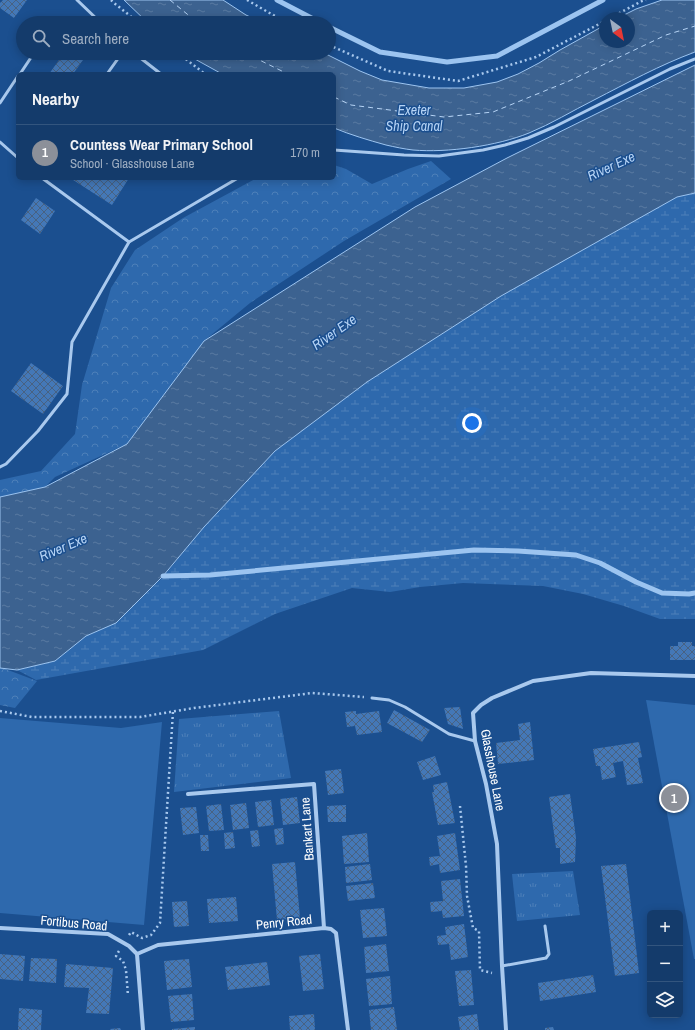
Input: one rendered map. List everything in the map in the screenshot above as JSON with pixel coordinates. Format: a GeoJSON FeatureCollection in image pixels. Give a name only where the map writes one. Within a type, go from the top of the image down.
{"type":"FeatureCollection","features":[{"type":"Feature","properties":{"kind":"street","name":"Glasshouse Lane"},"geometry":{"type":"LineString","coordinates":[[506,1030],[502,977],[497,844],[486,784],[475,741],[473,713],[492,698],[533,681],[591,673],[695,676]]}},
{"type":"Feature","properties":{"kind":"street","name":"Bankart Lane"},"geometry":{"type":"LineString","coordinates":[[188,794],[314,784],[324,928]]}},
{"type":"Feature","properties":{"kind":"street","name":"Fortibus Road"},"geometry":{"type":"LineString","coordinates":[[0,928],[108,934],[129,946],[137,954]]}},
{"type":"Feature","properties":{"kind":"street","name":"Penry Road"},"geometry":{"type":"LineString","coordinates":[[137,954],[158,945],[324,928],[331,929],[336,933],[348,1030]]}},
{"type":"Feature","properties":{"kind":"street"},"geometry":{"type":"LineString","coordinates":[[137,954],[143,1030]]}},
{"type":"Feature","properties":{"kind":"lane"},"geometry":{"type":"LineString","coordinates":[[77,0],[94,16]]}},
{"type":"Feature","properties":{"kind":"lane"},"geometry":{"type":"LineString","coordinates":[[336,150],[439,156],[483,150],[505,145],[528,138],[554,127],[695,58]]}},
{"type":"Feature","properties":{"kind":"lane"},"geometry":{"type":"LineString","coordinates":[[21,72],[29,60]]}},
{"type":"Feature","properties":{"kind":"lane"},"geometry":{"type":"LineString","coordinates":[[108,72],[117,60]]}},
{"type":"Feature","properties":{"kind":"lane"},"geometry":{"type":"LineString","coordinates":[[143,60],[158,72]]}},
{"type":"Feature","properties":{"kind":"lane"},"geometry":{"type":"LineString","coordinates":[[0,103],[16,79]]}},
{"type":"Feature","properties":{"kind":"lane"},"geometry":{"type":"LineString","coordinates":[[0,142],[16,156]]}},
{"type":"Feature","properties":{"kind":"lane"},"geometry":{"type":"LineString","coordinates":[[45,180],[129,242]]}},
{"type":"Feature","properties":{"kind":"lane"},"geometry":{"type":"LineString","coordinates":[[0,467],[6,464],[38,431],[67,394],[72,342],[129,242],[235,180]]}},
{"type":"Feature","properties":{"kind":"lane"},"geometry":{"type":"LineString","coordinates":[[372,698],[389,700],[405,707],[449,734],[475,741]]}},
{"type":"Feature","properties":{"kind":"lane"},"geometry":{"type":"LineString","coordinates":[[502,966],[546,958],[549,954],[545,926]]}},
{"type":"Feature","properties":{"kind":"path"},"geometry":{"type":"LineString","coordinates":[[111,0],[130,16]]}},
{"type":"Feature","properties":{"kind":"path"},"geometry":{"type":"LineString","coordinates":[[247,0],[275,16]]}},
{"type":"Feature","properties":{"kind":"path"},"geometry":{"type":"LineString","coordinates":[[622,12],[646,0]]}},
{"type":"Feature","properties":{"kind":"path"},"geometry":{"type":"LineString","coordinates":[[336,48],[388,71],[458,81],[536,57],[599,24]]}},
{"type":"Feature","properties":{"kind":"path"},"geometry":{"type":"LineString","coordinates":[[187,60],[202,72]]}},
{"type":"Feature","properties":{"kind":"path"},"geometry":{"type":"LineString","coordinates":[[0,711],[32,717],[140,718],[173,711],[312,693],[372,698]]}},
{"type":"Feature","properties":{"kind":"path"},"geometry":{"type":"LineString","coordinates":[[128,1000],[126,970],[123,961],[116,956],[131,932],[142,938],[151,935],[160,923],[173,711]]}},
{"type":"Feature","properties":{"kind":"path"},"geometry":{"type":"LineString","coordinates":[[460,806],[466,866],[467,896],[474,928],[479,931],[480,970],[502,977]]}},
{"type":"Feature","properties":{"kind":"green space"},"geometry":{"type":"Polygon","coordinates":[[[431,161],[451,179],[344,241],[250,303],[204,341],[127,444],[55,477],[45,487],[0,497],[0,480],[41,471],[75,434],[82,385],[111,288],[135,250],[183,218],[253,180],[336,180],[336,166],[346,169],[372,184],[431,161]]]}},
{"type":"Feature","properties":{"kind":"green space"},"geometry":{"type":"Polygon","coordinates":[[[695,193],[695,619],[660,619],[624,606],[583,594],[543,586],[463,583],[420,587],[390,592],[352,588],[275,614],[203,650],[36,680],[17,670],[55,661],[86,636],[116,623],[164,576],[204,527],[275,451],[367,382],[501,296],[677,197],[695,193]]]}},
{"type":"Feature","properties":{"kind":"green space"},"geometry":{"type":"Polygon","coordinates":[[[0,667],[37,681],[15,708],[0,705],[0,667]]]}},
{"type":"Feature","properties":{"kind":"green space"},"geometry":{"type":"Polygon","coordinates":[[[646,700],[695,705],[695,959],[694,959],[646,700]]]}},
{"type":"Feature","properties":{"kind":"green space"},"geometry":{"type":"Polygon","coordinates":[[[279,711],[291,778],[174,792],[179,719],[279,711]]]}},
{"type":"Feature","properties":{"kind":"green space"},"geometry":{"type":"Polygon","coordinates":[[[0,718],[121,728],[162,722],[144,925],[0,913],[0,718]]]}},
{"type":"Feature","properties":{"kind":"green space"},"geometry":{"type":"Polygon","coordinates":[[[573,871],[580,915],[517,921],[512,874],[573,871]]]}},
{"type":"Feature","properties":{"kind":"water"},"geometry":{"type":"Polygon","coordinates":[[[124,0],[223,0],[248,16],[141,16],[124,0]]]}},
{"type":"Feature","properties":{"kind":"water","name":"Exeter Ship Canal"},"geometry":{"type":"Polygon","coordinates":[[[662,0],[695,0],[695,52],[644,74],[529,133],[502,142],[472,148],[426,151],[403,149],[336,129],[336,72],[218,72],[197,60],[336,59],[382,80],[429,88],[464,88],[497,82],[518,74],[599,28],[599,48],[635,48],[635,12],[630,12],[662,0]]]}},
{"type":"Feature","properties":{"kind":"water","name":"River Exe"},"geometry":{"type":"Polygon","coordinates":[[[695,65],[695,193],[677,197],[501,296],[367,382],[275,451],[204,527],[163,576],[116,623],[86,636],[55,661],[17,670],[0,668],[0,497],[45,487],[127,444],[204,341],[415,207],[507,158],[695,65]]]}},
{"type":"Feature","properties":{"kind":"building"},"geometry":{"type":"Polygon","coordinates":[[[3,0],[27,0],[14,18],[0,8],[0,3],[3,0]]]}},
{"type":"Feature","properties":{"kind":"building"},"geometry":{"type":"Polygon","coordinates":[[[59,60],[83,60],[74,72],[50,72],[59,60]]]}},
{"type":"Feature","properties":{"kind":"building"},"geometry":{"type":"Polygon","coordinates":[[[73,180],[128,180],[112,205],[73,180]]]}},
{"type":"Feature","properties":{"kind":"building"},"geometry":{"type":"Polygon","coordinates":[[[36,198],[55,211],[40,234],[21,220],[36,198]]]}},
{"type":"Feature","properties":{"kind":"building"},"geometry":{"type":"Polygon","coordinates":[[[31,363],[63,386],[43,414],[11,391],[31,363]]]}},
{"type":"Feature","properties":{"kind":"building"},"geometry":{"type":"Polygon","coordinates":[[[678,642],[692,642],[692,646],[695,646],[695,660],[670,660],[670,646],[678,646],[678,642]]]}},
{"type":"Feature","properties":{"kind":"building"},"geometry":{"type":"Polygon","coordinates":[[[460,707],[463,729],[448,724],[444,708],[460,707]]]}},
{"type":"Feature","properties":{"kind":"building"},"geometry":{"type":"Polygon","coordinates":[[[394,710],[430,730],[422,742],[387,723],[394,710]]]}},
{"type":"Feature","properties":{"kind":"building"},"geometry":{"type":"Polygon","coordinates":[[[356,711],[356,714],[379,711],[382,732],[357,735],[355,726],[347,727],[345,712],[356,711]]]}},
{"type":"Feature","properties":{"kind":"building"},"geometry":{"type":"Polygon","coordinates":[[[530,722],[534,760],[498,764],[496,743],[520,740],[518,724],[530,722]]]}},
{"type":"Feature","properties":{"kind":"building"},"geometry":{"type":"Polygon","coordinates":[[[639,742],[642,757],[638,758],[643,783],[627,785],[623,761],[613,763],[616,777],[602,780],[600,766],[596,766],[593,749],[639,742]]]}},
{"type":"Feature","properties":{"kind":"building"},"geometry":{"type":"Polygon","coordinates":[[[435,756],[441,775],[423,780],[417,762],[435,756]]]}},
{"type":"Feature","properties":{"kind":"building"},"geometry":{"type":"Polygon","coordinates":[[[341,769],[344,793],[328,795],[325,771],[341,769]]]}},
{"type":"Feature","properties":{"kind":"building"},"geometry":{"type":"Polygon","coordinates":[[[447,782],[455,823],[438,825],[432,792],[434,792],[433,785],[447,782]]]}},
{"type":"Feature","properties":{"kind":"building"},"geometry":{"type":"Polygon","coordinates":[[[570,794],[576,838],[575,862],[560,864],[560,848],[556,848],[549,797],[570,794]]]}},
{"type":"Feature","properties":{"kind":"building"},"geometry":{"type":"Polygon","coordinates":[[[297,797],[300,823],[283,825],[280,799],[297,797]]]}},
{"type":"Feature","properties":{"kind":"building"},"geometry":{"type":"Polygon","coordinates":[[[271,800],[274,825],[258,827],[255,802],[271,800]]]}},
{"type":"Feature","properties":{"kind":"building"},"geometry":{"type":"Polygon","coordinates":[[[246,803],[249,828],[233,830],[230,805],[246,803]]]}},
{"type":"Feature","properties":{"kind":"building"},"geometry":{"type":"Polygon","coordinates":[[[221,804],[224,830],[209,831],[206,806],[221,804]]]}},
{"type":"Feature","properties":{"kind":"building"},"geometry":{"type":"Polygon","coordinates":[[[346,805],[346,822],[328,822],[327,806],[346,805]]]}},
{"type":"Feature","properties":{"kind":"building"},"geometry":{"type":"Polygon","coordinates":[[[196,807],[199,833],[183,835],[180,808],[196,807]]]}},
{"type":"Feature","properties":{"kind":"building"},"geometry":{"type":"Polygon","coordinates":[[[283,828],[284,844],[276,845],[274,829],[283,828]]]}},
{"type":"Feature","properties":{"kind":"building"},"geometry":{"type":"Polygon","coordinates":[[[258,830],[260,846],[252,847],[250,831],[258,830]]]}},
{"type":"Feature","properties":{"kind":"building"},"geometry":{"type":"Polygon","coordinates":[[[233,832],[235,848],[225,849],[224,833],[233,832]]]}},
{"type":"Feature","properties":{"kind":"building"},"geometry":{"type":"Polygon","coordinates":[[[367,833],[369,862],[344,864],[342,836],[367,833]]]}},
{"type":"Feature","properties":{"kind":"building"},"geometry":{"type":"Polygon","coordinates":[[[455,833],[460,870],[440,873],[439,864],[430,866],[429,857],[440,856],[437,836],[455,833]]]}},
{"type":"Feature","properties":{"kind":"building"},"geometry":{"type":"Polygon","coordinates":[[[200,835],[208,835],[209,851],[201,851],[200,835]]]}},
{"type":"Feature","properties":{"kind":"building"},"geometry":{"type":"Polygon","coordinates":[[[295,862],[300,918],[277,920],[272,864],[295,862]]]}},
{"type":"Feature","properties":{"kind":"building"},"geometry":{"type":"Polygon","coordinates":[[[370,864],[372,880],[346,883],[345,867],[370,864]]]}},
{"type":"Feature","properties":{"kind":"building"},"geometry":{"type":"Polygon","coordinates":[[[626,864],[639,973],[615,976],[601,866],[626,864]]]}},
{"type":"Feature","properties":{"kind":"building"},"geometry":{"type":"Polygon","coordinates":[[[460,879],[464,916],[443,918],[442,911],[431,912],[430,902],[443,901],[441,881],[460,879]]]}},
{"type":"Feature","properties":{"kind":"building"},"geometry":{"type":"Polygon","coordinates":[[[373,883],[375,898],[348,901],[346,886],[373,883]]]}},
{"type":"Feature","properties":{"kind":"building"},"geometry":{"type":"Polygon","coordinates":[[[236,897],[238,921],[209,923],[207,899],[236,897]]]}},
{"type":"Feature","properties":{"kind":"building"},"geometry":{"type":"Polygon","coordinates":[[[187,901],[189,926],[174,927],[172,902],[187,901]]]}},
{"type":"Feature","properties":{"kind":"building"},"geometry":{"type":"Polygon","coordinates":[[[384,908],[387,936],[363,938],[360,910],[384,908]]]}},
{"type":"Feature","properties":{"kind":"building"},"geometry":{"type":"Polygon","coordinates":[[[464,924],[468,957],[451,960],[449,944],[438,945],[437,936],[446,935],[445,927],[464,924]]]}},
{"type":"Feature","properties":{"kind":"building"},"geometry":{"type":"Polygon","coordinates":[[[386,944],[389,971],[366,973],[364,947],[386,944]]]}},
{"type":"Feature","properties":{"kind":"building"},"geometry":{"type":"Polygon","coordinates":[[[0,954],[25,956],[23,981],[0,979],[0,954]]]}},
{"type":"Feature","properties":{"kind":"building"},"geometry":{"type":"Polygon","coordinates":[[[320,954],[324,989],[303,991],[299,956],[320,954]]]}},
{"type":"Feature","properties":{"kind":"building"},"geometry":{"type":"Polygon","coordinates":[[[31,958],[57,959],[56,983],[29,981],[31,958]]]}},
{"type":"Feature","properties":{"kind":"building"},"geometry":{"type":"Polygon","coordinates":[[[189,959],[192,987],[167,990],[164,961],[189,959]]]}},
{"type":"Feature","properties":{"kind":"building"},"geometry":{"type":"Polygon","coordinates":[[[267,962],[270,985],[228,990],[225,967],[267,962]]]}},
{"type":"Feature","properties":{"kind":"building"},"geometry":{"type":"Polygon","coordinates":[[[66,964],[113,968],[109,1014],[86,1013],[89,988],[64,987],[66,964]]]}},
{"type":"Feature","properties":{"kind":"building"},"geometry":{"type":"Polygon","coordinates":[[[471,970],[474,1005],[459,1006],[455,971],[471,970]]]}},
{"type":"Feature","properties":{"kind":"building"},"geometry":{"type":"Polygon","coordinates":[[[593,975],[596,992],[540,1001],[538,983],[593,975]]]}},
{"type":"Feature","properties":{"kind":"building"},"geometry":{"type":"Polygon","coordinates":[[[390,976],[392,1004],[369,1006],[366,979],[390,976]]]}},
{"type":"Feature","properties":{"kind":"building"},"geometry":{"type":"Polygon","coordinates":[[[192,994],[194,1020],[171,1022],[168,996],[192,994]]]}},
{"type":"Feature","properties":{"kind":"building"},"geometry":{"type":"Polygon","coordinates":[[[394,1007],[397,1030],[371,1030],[369,1010],[394,1007]]]}},
{"type":"Feature","properties":{"kind":"building"},"geometry":{"type":"Polygon","coordinates":[[[19,1008],[42,1010],[41,1030],[18,1030],[19,1008]]]}},
{"type":"Feature","properties":{"kind":"building"},"geometry":{"type":"Polygon","coordinates":[[[314,1014],[315,1030],[290,1030],[289,1016],[314,1014]]]}},
{"type":"Feature","properties":{"kind":"building"},"geometry":{"type":"Polygon","coordinates":[[[477,1014],[479,1030],[460,1030],[458,1017],[477,1014]]]}},
{"type":"Feature","properties":{"kind":"building"},"geometry":{"type":"Polygon","coordinates":[[[195,1027],[195,1030],[172,1030],[172,1029],[195,1027]]]}},
{"type":"Feature","properties":{"kind":"building"},"geometry":{"type":"Polygon","coordinates":[[[553,1027],[554,1030],[545,1030],[545,1028],[553,1027]]]}},
{"type":"Feature","properties":{"kind":"building"},"geometry":{"type":"Polygon","coordinates":[[[120,1028],[121,1030],[110,1029],[120,1028]]]}},
{"type":"Feature","properties":{"kind":"waterway"},"geometry":{"type":"LineString","coordinates":[[277,0],[308,16]]}},
{"type":"Feature","properties":{"kind":"waterway"},"geometry":{"type":"LineString","coordinates":[[336,30],[380,52],[447,62],[497,56],[603,0]]}},
{"type":"Feature","properties":{"kind":"waterway"},"geometry":{"type":"LineString","coordinates":[[163,576],[210,575],[474,550],[518,551],[576,555],[600,563],[636,582],[662,593],[695,593]]}},
{"type":"Feature","properties":{"kind":"ferry route"},"geometry":{"type":"LineString","coordinates":[[170,0],[189,16]]}},
{"type":"Feature","properties":{"kind":"ferry route"},"geometry":{"type":"LineString","coordinates":[[336,98],[351,105],[444,117],[493,112],[569,81],[666,35],[695,26]]}},
{"type":"Feature","properties":{"kind":"ferry route"},"geometry":{"type":"LineString","coordinates":[[259,60],[284,72]]}},
{"type":"Feature","properties":{"kind":"place","name":"Countess Wear Primary School"},"geometry":{"type":"Point","coordinates":[674,798]}}]}
